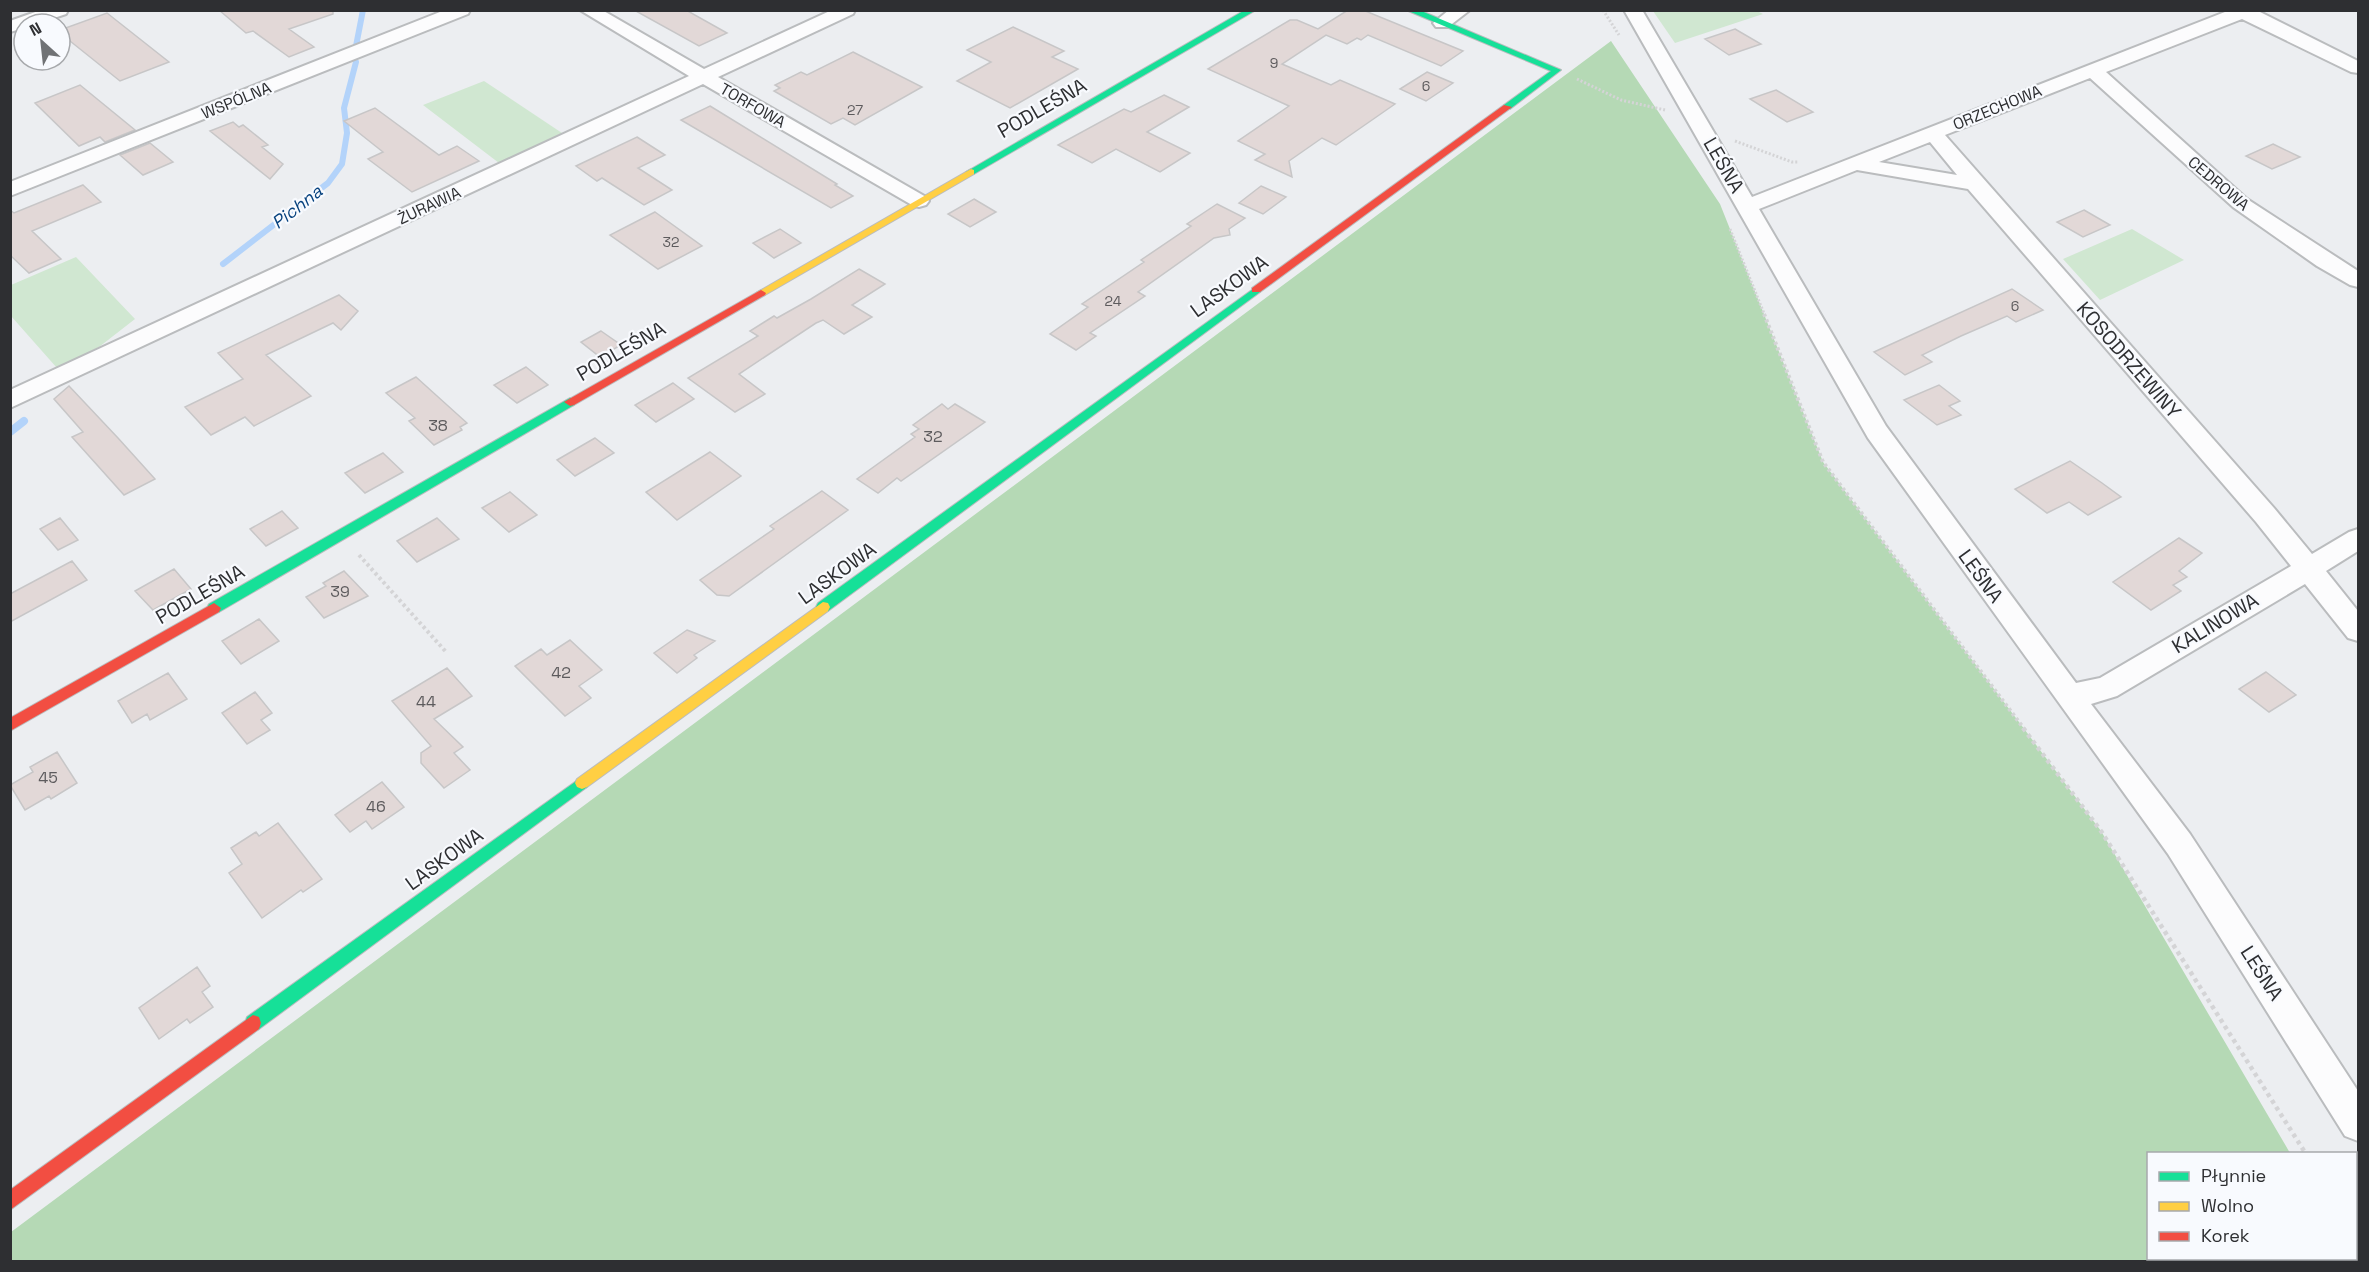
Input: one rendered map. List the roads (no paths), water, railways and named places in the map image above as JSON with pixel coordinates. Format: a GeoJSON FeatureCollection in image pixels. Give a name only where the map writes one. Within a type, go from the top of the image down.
{"type":"FeatureCollection","features":[{"type":"Feature","properties":{"kind":"street"},"geometry":{"type":"LineString","coordinates":[[10,27],[60,10]]}},
{"type":"Feature","properties":{"kind":"street","name":"WSPÓLNA"},"geometry":{"type":"LineString","coordinates":[[10,190],[462,10]]}},
{"type":"Feature","properties":{"kind":"street","name":"TORFOWA"},"geometry":{"type":"LineString","coordinates":[[588,10],[918,201]]}},
{"type":"Feature","properties":{"kind":"street","name":"ŻURAWIA"},"geometry":{"type":"LineString","coordinates":[[10,400],[847,10]]}},
{"type":"Feature","properties":{"kind":"street","name":"PODLEŚNA"},"geometry":{"type":"LineString","coordinates":[[10,725],[1252,10]]}},
{"type":"Feature","properties":{"kind":"street","name":"LASKOWA"},"geometry":{"type":"LineString","coordinates":[[10,1201],[1557,70],[1410,10]]}},
{"type":"Feature","properties":{"kind":"street"},"geometry":{"type":"LineString","coordinates":[[1443,23],[1462,10]]}},
{"type":"Feature","properties":{"kind":"street","name":"LEŚNA"},"geometry":{"type":"LineString","coordinates":[[1633,10],[1877,432],[2069,697],[2179,844],[2358,1123]]}},
{"type":"Feature","properties":{"kind":"street"},"geometry":{"type":"LineString","coordinates":[[2243,11],[2358,68]]}},
{"type":"Feature","properties":{"kind":"street","name":"ORZECHOWA"},"geometry":{"type":"LineString","coordinates":[[1747,206],[2243,11]]}},
{"type":"Feature","properties":{"kind":"street","name":"CEDROWA"},"geometry":{"type":"LineString","coordinates":[[2092,69],[2240,203],[2325,261],[2358,280]]}},
{"type":"Feature","properties":{"kind":"street","name":"KOSODRZEWINY"},"geometry":{"type":"LineString","coordinates":[[1933,133],[2265,515],[2358,630]]}},
{"type":"Feature","properties":{"kind":"street"},"geometry":{"type":"LineString","coordinates":[[1857,164],[1975,184]]}},
{"type":"Feature","properties":{"kind":"street","name":"KALINOWA"},"geometry":{"type":"LineString","coordinates":[[2069,697],[2107,688],[2358,539]]}},
{"type":"Feature","properties":{"kind":"waterway","name":"Pichna"},"geometry":{"type":"LineString","coordinates":[[356,46],[363,10]]}},
{"type":"Feature","properties":{"kind":"waterway","name":"Pichna"},"geometry":{"type":"LineString","coordinates":[[223,264],[328,183],[342,164],[347,133],[344,108],[356,62]]}},
{"type":"Feature","properties":{"kind":"waterway","name":"Pichna"},"geometry":{"type":"LineString","coordinates":[[10,432],[24,421]]}}]}
